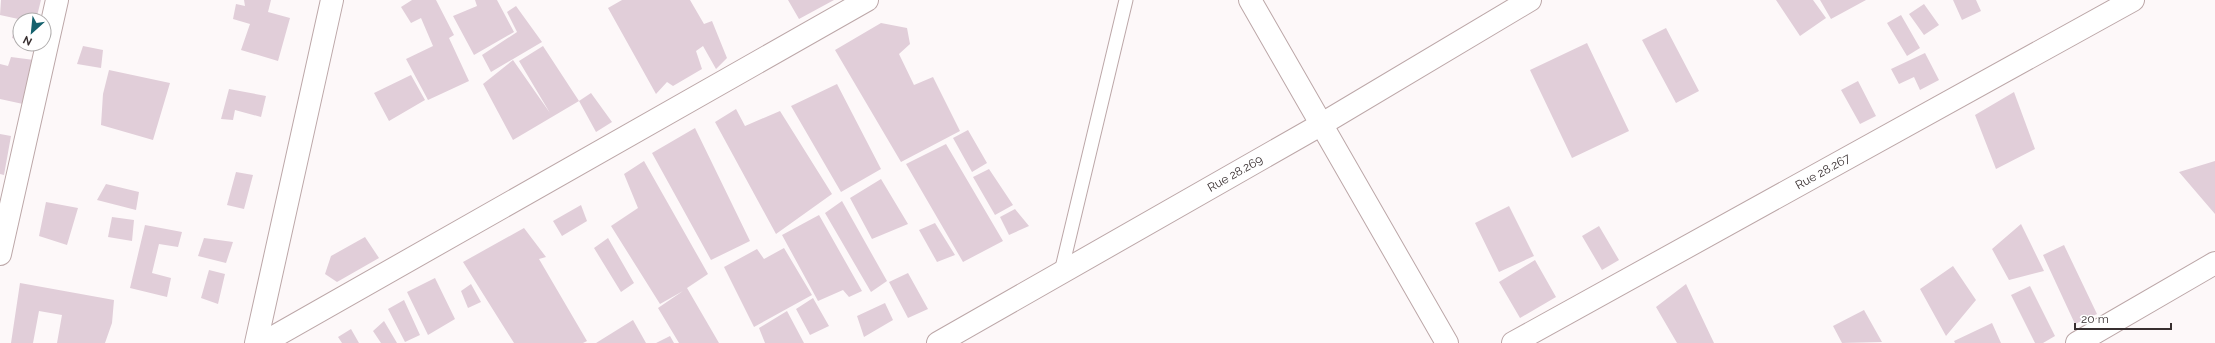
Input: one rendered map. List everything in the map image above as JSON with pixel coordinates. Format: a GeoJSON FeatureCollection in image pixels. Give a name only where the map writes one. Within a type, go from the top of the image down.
{"type":"FeatureCollection","features":[{"type":"Feature","properties":{"kind":"street"},"geometry":{"type":"LineString","coordinates":[[0,254],[58,0]]}},
{"type":"Feature","properties":{"kind":"street"},"geometry":{"type":"LineString","coordinates":[[256,343],[332,0]]}},
{"type":"Feature","properties":{"kind":"street"},"geometry":{"type":"LineString","coordinates":[[263,343],[867,0]]}},
{"type":"Feature","properties":{"kind":"street"},"geometry":{"type":"LineString","coordinates":[[1250,0],[1447,343]]}},
{"type":"Feature","properties":{"kind":"street","name":"Rue 28.269"},"geometry":{"type":"LineString","coordinates":[[938,343],[1322,124],[1530,0]]}},
{"type":"Feature","properties":{"kind":"street","name":"Rue 28.267"},"geometry":{"type":"LineString","coordinates":[[1513,343],[2133,0]]}},
{"type":"Feature","properties":{"kind":"street"},"geometry":{"type":"LineString","coordinates":[[2078,343],[2215,263]]}},
{"type":"Feature","properties":{"kind":"lane"},"geometry":{"type":"LineString","coordinates":[[1061,272],[1126,0]]}},
{"type":"Feature","properties":{"kind":"building"},"geometry":{"type":"Polygon","coordinates":[[[1,0],[41,0],[38,12],[12,12],[12,18],[0,15],[1,0]]]}},
{"type":"Feature","properties":{"kind":"building"},"geometry":{"type":"Polygon","coordinates":[[[244,0],[271,0],[268,12],[290,18],[278,61],[241,50],[250,24],[233,19],[236,4],[245,6],[244,0]]]}},
{"type":"Feature","properties":{"kind":"building"},"geometry":{"type":"Polygon","coordinates":[[[412,0],[436,0],[454,35],[449,38],[469,81],[428,100],[406,59],[433,46],[421,18],[411,23],[401,7],[412,0]]]}},
{"type":"Feature","properties":{"kind":"building"},"geometry":{"type":"Polygon","coordinates":[[[475,0],[497,0],[514,32],[474,55],[453,16],[477,6],[475,0]]]}},
{"type":"Feature","properties":{"kind":"building"},"geometry":{"type":"Polygon","coordinates":[[[622,0],[690,0],[704,24],[712,21],[727,58],[716,69],[703,46],[696,51],[702,69],[673,86],[667,82],[656,94],[608,8],[622,0]]]}},
{"type":"Feature","properties":{"kind":"building"},"geometry":{"type":"Polygon","coordinates":[[[788,0],[834,0],[799,19],[788,0]]]}},
{"type":"Feature","properties":{"kind":"building"},"geometry":{"type":"Polygon","coordinates":[[[1776,0],[1813,0],[1826,18],[1800,36],[1776,0]]]}},
{"type":"Feature","properties":{"kind":"building"},"geometry":{"type":"Polygon","coordinates":[[[1820,0],[1866,0],[1831,19],[1820,0]]]}},
{"type":"Feature","properties":{"kind":"building"},"geometry":{"type":"Polygon","coordinates":[[[1953,0],[1976,0],[1981,11],[1962,20],[1953,0]]]}},
{"type":"Feature","properties":{"kind":"building"},"geometry":{"type":"Polygon","coordinates":[[[1924,4],[1939,25],[1924,35],[1909,14],[1924,4]]]}},
{"type":"Feature","properties":{"kind":"building"},"geometry":{"type":"Polygon","coordinates":[[[516,6],[542,42],[491,72],[482,55],[517,32],[507,12],[516,6]]]}},
{"type":"Feature","properties":{"kind":"building"},"geometry":{"type":"Polygon","coordinates":[[[1901,15],[1920,48],[1907,56],[1887,23],[1901,15]]]}},
{"type":"Feature","properties":{"kind":"building"},"geometry":{"type":"Polygon","coordinates":[[[881,23],[907,28],[910,44],[899,54],[914,85],[933,77],[960,131],[901,162],[835,50],[881,23]]]}},
{"type":"Feature","properties":{"kind":"building"},"geometry":{"type":"Polygon","coordinates":[[[1666,28],[1699,91],[1676,103],[1642,40],[1666,28]]]}},
{"type":"Feature","properties":{"kind":"building"},"geometry":{"type":"Polygon","coordinates":[[[1587,43],[1629,131],[1572,158],[1530,70],[1587,43]]]}},
{"type":"Feature","properties":{"kind":"building"},"geometry":{"type":"Polygon","coordinates":[[[83,46],[103,50],[101,68],[77,64],[83,46]]]}},
{"type":"Feature","properties":{"kind":"building"},"geometry":{"type":"Polygon","coordinates":[[[543,46],[579,101],[513,140],[483,84],[513,60],[550,113],[519,61],[543,46]]]}},
{"type":"Feature","properties":{"kind":"building"},"geometry":{"type":"Polygon","coordinates":[[[1925,53],[1939,80],[1920,90],[1914,77],[1899,84],[1891,69],[1925,53]]]}},
{"type":"Feature","properties":{"kind":"building"},"geometry":{"type":"Polygon","coordinates":[[[11,57],[34,60],[23,104],[0,99],[0,64],[8,66],[11,57]]]}},
{"type":"Feature","properties":{"kind":"building"},"geometry":{"type":"Polygon","coordinates":[[[109,70],[170,83],[153,140],[101,125],[103,94],[109,70]]]}},
{"type":"Feature","properties":{"kind":"building"},"geometry":{"type":"Polygon","coordinates":[[[411,75],[425,100],[389,121],[374,93],[411,75]]]}},
{"type":"Feature","properties":{"kind":"building"},"geometry":{"type":"Polygon","coordinates":[[[1858,81],[1876,116],[1860,124],[1841,90],[1858,81]]]}},
{"type":"Feature","properties":{"kind":"building"},"geometry":{"type":"Polygon","coordinates":[[[837,84],[881,169],[841,192],[791,106],[837,84]]]}},
{"type":"Feature","properties":{"kind":"building"},"geometry":{"type":"Polygon","coordinates":[[[229,89],[266,96],[261,117],[235,110],[233,120],[221,119],[229,89]]]}},
{"type":"Feature","properties":{"kind":"building"},"geometry":{"type":"Polygon","coordinates":[[[2014,92],[2035,149],[1996,169],[1975,115],[2014,92]]]}},
{"type":"Feature","properties":{"kind":"building"},"geometry":{"type":"Polygon","coordinates":[[[591,93],[612,122],[596,132],[579,101],[591,93]]]}},
{"type":"Feature","properties":{"kind":"building"},"geometry":{"type":"Polygon","coordinates":[[[736,109],[745,126],[780,111],[832,194],[776,234],[715,122],[736,109]]]}},
{"type":"Feature","properties":{"kind":"building"},"geometry":{"type":"Polygon","coordinates":[[[695,128],[750,241],[711,260],[652,153],[695,128]]]}},
{"type":"Feature","properties":{"kind":"building"},"geometry":{"type":"Polygon","coordinates":[[[968,130],[987,163],[972,172],[953,138],[968,130]]]}},
{"type":"Feature","properties":{"kind":"building"},"geometry":{"type":"Polygon","coordinates":[[[0,134],[11,136],[4,175],[0,174],[0,134]]]}},
{"type":"Feature","properties":{"kind":"building"},"geometry":{"type":"Polygon","coordinates":[[[946,144],[1003,241],[963,262],[906,164],[946,144]]]}},
{"type":"Feature","properties":{"kind":"building"},"geometry":{"type":"Polygon","coordinates":[[[644,161],[708,274],[687,288],[719,343],[679,343],[658,308],[683,291],[660,304],[611,226],[638,208],[624,174],[644,161]]]}},
{"type":"Feature","properties":{"kind":"building"},"geometry":{"type":"Polygon","coordinates":[[[2215,161],[2215,214],[2179,172],[2215,161]]]}},
{"type":"Feature","properties":{"kind":"building"},"geometry":{"type":"Polygon","coordinates":[[[989,169],[1013,205],[995,215],[973,177],[989,169]]]}},
{"type":"Feature","properties":{"kind":"building"},"geometry":{"type":"Polygon","coordinates":[[[236,172],[253,175],[244,209],[227,205],[236,172]]]}},
{"type":"Feature","properties":{"kind":"building"},"geometry":{"type":"Polygon","coordinates":[[[881,179],[908,224],[872,239],[850,198],[881,179]]]}},
{"type":"Feature","properties":{"kind":"building"},"geometry":{"type":"Polygon","coordinates":[[[106,184],[139,192],[136,210],[97,200],[106,184]]]}},
{"type":"Feature","properties":{"kind":"building"},"geometry":{"type":"Polygon","coordinates":[[[842,201],[887,281],[871,292],[825,213],[842,201]]]}},
{"type":"Feature","properties":{"kind":"building"},"geometry":{"type":"Polygon","coordinates":[[[46,202],[78,208],[67,245],[39,236],[46,202]]]}},
{"type":"Feature","properties":{"kind":"building"},"geometry":{"type":"Polygon","coordinates":[[[581,205],[587,221],[562,236],[553,221],[581,205]]]}},
{"type":"Feature","properties":{"kind":"building"},"geometry":{"type":"Polygon","coordinates":[[[1509,206],[1534,256],[1499,272],[1475,223],[1509,206]]]}},
{"type":"Feature","properties":{"kind":"building"},"geometry":{"type":"Polygon","coordinates":[[[1015,209],[1029,226],[1009,235],[1000,217],[1015,209]]]}},
{"type":"Feature","properties":{"kind":"building"},"geometry":{"type":"Polygon","coordinates":[[[819,215],[862,291],[849,297],[843,290],[818,301],[782,235],[819,215]]]}},
{"type":"Feature","properties":{"kind":"building"},"geometry":{"type":"Polygon","coordinates":[[[112,217],[134,220],[132,241],[108,237],[112,217]]]}},
{"type":"Feature","properties":{"kind":"building"},"geometry":{"type":"Polygon","coordinates":[[[935,223],[955,255],[937,262],[919,230],[935,223]]]}},
{"type":"Feature","properties":{"kind":"building"},"geometry":{"type":"Polygon","coordinates":[[[2021,224],[2044,271],[2009,280],[1992,249],[2021,224]]]}},
{"type":"Feature","properties":{"kind":"building"},"geometry":{"type":"Polygon","coordinates":[[[145,225],[182,232],[178,247],[159,244],[152,273],[171,278],[167,297],[130,288],[145,225]]]}},
{"type":"Feature","properties":{"kind":"building"},"geometry":{"type":"Polygon","coordinates":[[[1599,226],[1619,260],[1602,270],[1582,236],[1599,226]]]}},
{"type":"Feature","properties":{"kind":"building"},"geometry":{"type":"Polygon","coordinates":[[[524,228],[546,257],[539,259],[587,341],[583,343],[514,343],[463,262],[524,228]]]}},
{"type":"Feature","properties":{"kind":"building"},"geometry":{"type":"Polygon","coordinates":[[[365,237],[379,258],[337,282],[325,274],[331,256],[365,237]]]}},
{"type":"Feature","properties":{"kind":"building"},"geometry":{"type":"Polygon","coordinates":[[[204,238],[233,242],[226,263],[198,256],[204,238]]]}},
{"type":"Feature","properties":{"kind":"building"},"geometry":{"type":"Polygon","coordinates":[[[608,238],[634,283],[621,292],[594,248],[608,238]]]}},
{"type":"Feature","properties":{"kind":"building"},"geometry":{"type":"Polygon","coordinates":[[[2064,245],[2097,314],[2075,324],[2043,255],[2064,245]]]}},
{"type":"Feature","properties":{"kind":"building"},"geometry":{"type":"Polygon","coordinates":[[[784,248],[812,295],[754,327],[724,267],[757,249],[764,259],[784,248]]]}},
{"type":"Feature","properties":{"kind":"building"},"geometry":{"type":"Polygon","coordinates":[[[1535,260],[1556,297],[1520,318],[1499,282],[1535,260]]]}},
{"type":"Feature","properties":{"kind":"building"},"geometry":{"type":"Polygon","coordinates":[[[1953,266],[1976,300],[1946,336],[1920,289],[1953,266]]]}},
{"type":"Feature","properties":{"kind":"building"},"geometry":{"type":"Polygon","coordinates":[[[209,270],[225,274],[218,304],[201,298],[209,270]]]}},
{"type":"Feature","properties":{"kind":"building"},"geometry":{"type":"Polygon","coordinates":[[[908,273],[928,309],[908,318],[889,282],[908,273]]]}},
{"type":"Feature","properties":{"kind":"building"},"geometry":{"type":"Polygon","coordinates":[[[435,278],[455,319],[428,335],[407,292],[435,278]]]}},
{"type":"Feature","properties":{"kind":"building"},"geometry":{"type":"Polygon","coordinates":[[[20,283],[114,300],[112,323],[105,343],[57,343],[62,315],[39,311],[33,343],[11,343],[20,283]]]}},
{"type":"Feature","properties":{"kind":"building"},"geometry":{"type":"Polygon","coordinates":[[[471,284],[481,302],[468,308],[461,291],[471,284]]]}},
{"type":"Feature","properties":{"kind":"building"},"geometry":{"type":"Polygon","coordinates":[[[1686,284],[1714,343],[1677,343],[1656,307],[1686,284]]]}},
{"type":"Feature","properties":{"kind":"building"},"geometry":{"type":"Polygon","coordinates":[[[2030,286],[2055,336],[2043,343],[2035,343],[2011,295],[2030,286]]]}},
{"type":"Feature","properties":{"kind":"building"},"geometry":{"type":"Polygon","coordinates":[[[813,298],[829,326],[810,335],[796,309],[813,298]]]}},
{"type":"Feature","properties":{"kind":"building"},"geometry":{"type":"Polygon","coordinates":[[[404,300],[420,335],[405,342],[388,309],[404,300]]]}},
{"type":"Feature","properties":{"kind":"building"},"geometry":{"type":"Polygon","coordinates":[[[885,303],[893,320],[864,337],[857,316],[885,303]]]}},
{"type":"Feature","properties":{"kind":"building"},"geometry":{"type":"Polygon","coordinates":[[[1864,310],[1882,342],[1842,343],[1833,326],[1864,310]]]}},
{"type":"Feature","properties":{"kind":"building"},"geometry":{"type":"Polygon","coordinates":[[[787,311],[804,343],[765,343],[759,328],[787,311]]]}},
{"type":"Feature","properties":{"kind":"building"},"geometry":{"type":"Polygon","coordinates":[[[633,320],[646,343],[596,343],[633,320]]]}},
{"type":"Feature","properties":{"kind":"building"},"geometry":{"type":"Polygon","coordinates":[[[384,321],[397,343],[381,343],[373,331],[384,321]]]}},
{"type":"Feature","properties":{"kind":"building"},"geometry":{"type":"Polygon","coordinates":[[[1992,323],[2001,343],[1955,343],[1954,341],[1992,323]]]}},
{"type":"Feature","properties":{"kind":"building"},"geometry":{"type":"Polygon","coordinates":[[[351,329],[359,343],[342,343],[338,337],[351,329]]]}},
{"type":"Feature","properties":{"kind":"building"},"geometry":{"type":"Polygon","coordinates":[[[670,336],[674,343],[656,343],[670,336]]]}}]}
